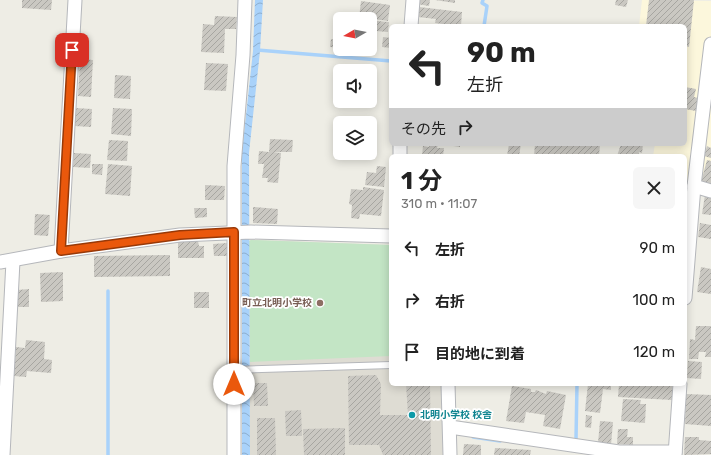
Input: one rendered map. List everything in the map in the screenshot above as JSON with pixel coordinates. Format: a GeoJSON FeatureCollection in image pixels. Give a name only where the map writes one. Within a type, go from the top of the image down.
{"type":"FeatureCollection","features":[{"type":"Feature","properties":{"kind":"street"},"geometry":{"type":"LineString","coordinates":[[61,251],[75,0]]}},
{"type":"Feature","properties":{"kind":"street"},"geometry":{"type":"LineString","coordinates":[[234,455],[241,232],[234,166],[244,55],[245,0]]}},
{"type":"Feature","properties":{"kind":"street"},"geometry":{"type":"LineString","coordinates":[[411,24],[413,0]]}},
{"type":"Feature","properties":{"kind":"street"},"geometry":{"type":"LineString","coordinates":[[687,228],[694,186],[711,44]]}},
{"type":"Feature","properties":{"kind":"street"},"geometry":{"type":"LineString","coordinates":[[694,186],[711,191]]}},
{"type":"Feature","properties":{"kind":"street"},"geometry":{"type":"LineString","coordinates":[[3,455],[6,262],[61,251],[180,235],[241,232],[389,236]]}},
{"type":"Feature","properties":{"kind":"street"},"geometry":{"type":"LineString","coordinates":[[448,386],[450,455]]}},
{"type":"Feature","properties":{"kind":"street"},"geometry":{"type":"LineString","coordinates":[[450,427],[619,452],[675,454],[680,386]]}},
{"type":"Feature","properties":{"kind":"lane"},"geometry":{"type":"LineString","coordinates":[[236,370],[389,366]]}},
{"type":"Feature","properties":{"kind":"shaded area"},"geometry":{"type":"Polygon","coordinates":[[[642,0],[711,1],[711,194],[689,188],[687,200],[687,154],[653,154],[655,146],[687,146],[687,24],[639,24],[642,0]]]}},
{"type":"Feature","properties":{"kind":"shaded area","name":"町立北明小学校"},"geometry":{"type":"Polygon","coordinates":[[[249,241],[389,245],[389,386],[441,386],[443,455],[250,455],[249,241]]]}},
{"type":"Feature","properties":{"kind":"green space"},"geometry":{"type":"Polygon","coordinates":[[[249,241],[389,245],[389,356],[250,362],[249,241]]]}},
{"type":"Feature","properties":{"kind":"water"},"geometry":{"type":"Polygon","coordinates":[[[255,0],[263,0],[260,51],[249,153],[250,455],[242,455],[242,152],[253,51],[255,0]]]}},
{"type":"Feature","properties":{"kind":"building"},"geometry":{"type":"Polygon","coordinates":[[[22,0],[52,0],[51,10],[22,8],[22,0]]]}},
{"type":"Feature","properties":{"kind":"building"},"geometry":{"type":"Polygon","coordinates":[[[418,0],[430,0],[429,6],[417,4],[418,0]]]}},
{"type":"Feature","properties":{"kind":"building"},"geometry":{"type":"Polygon","coordinates":[[[435,0],[455,0],[455,3],[435,0]]]}},
{"type":"Feature","properties":{"kind":"building"},"geometry":{"type":"Polygon","coordinates":[[[616,0],[628,0],[626,7],[615,5],[616,0]]]}},
{"type":"Feature","properties":{"kind":"building"},"geometry":{"type":"Polygon","coordinates":[[[649,0],[694,0],[689,47],[687,46],[687,24],[646,24],[649,0]]]}},
{"type":"Feature","properties":{"kind":"building"},"geometry":{"type":"Polygon","coordinates":[[[361,1],[390,5],[388,21],[377,20],[377,12],[360,12],[361,1]]]}},
{"type":"Feature","properties":{"kind":"building"},"geometry":{"type":"Polygon","coordinates":[[[419,7],[462,12],[461,24],[435,23],[436,19],[418,17],[419,7]]]}},
{"type":"Feature","properties":{"kind":"building"},"geometry":{"type":"Polygon","coordinates":[[[215,16],[237,17],[236,29],[225,29],[224,53],[201,52],[203,24],[214,25],[215,16]]]}},
{"type":"Feature","properties":{"kind":"building"},"geometry":{"type":"Polygon","coordinates":[[[377,21],[389,22],[388,32],[377,31],[377,21]]]}},
{"type":"Feature","properties":{"kind":"building"},"geometry":{"type":"Polygon","coordinates":[[[383,37],[389,38],[389,48],[382,47],[383,37]]]}},
{"type":"Feature","properties":{"kind":"building"},"geometry":{"type":"Polygon","coordinates":[[[331,39],[333,40],[333,47],[330,47],[331,39]]]}},
{"type":"Feature","properties":{"kind":"building"},"geometry":{"type":"Polygon","coordinates":[[[80,59],[93,60],[91,97],[78,96],[80,59]]]}},
{"type":"Feature","properties":{"kind":"building"},"geometry":{"type":"Polygon","coordinates":[[[206,63],[228,64],[226,91],[204,90],[206,63]]]}},
{"type":"Feature","properties":{"kind":"building"},"geometry":{"type":"Polygon","coordinates":[[[115,75],[131,76],[130,99],[114,98],[115,75]]]}},
{"type":"Feature","properties":{"kind":"building"},"geometry":{"type":"Polygon","coordinates":[[[687,87],[696,89],[694,97],[698,98],[696,111],[687,109],[687,87]]]}},
{"type":"Feature","properties":{"kind":"building"},"geometry":{"type":"Polygon","coordinates":[[[75,108],[92,109],[91,127],[74,126],[75,108]]]}},
{"type":"Feature","properties":{"kind":"building"},"geometry":{"type":"Polygon","coordinates":[[[113,108],[132,109],[131,136],[111,134],[113,108]]]}},
{"type":"Feature","properties":{"kind":"building"},"geometry":{"type":"Polygon","coordinates":[[[270,139],[293,140],[292,152],[273,152],[281,153],[278,183],[267,182],[268,178],[262,178],[264,164],[258,164],[259,151],[269,152],[270,139]]]}},
{"type":"Feature","properties":{"kind":"building"},"geometry":{"type":"Polygon","coordinates":[[[109,140],[128,141],[127,161],[107,160],[109,140]]]}},
{"type":"Feature","properties":{"kind":"building"},"geometry":{"type":"Polygon","coordinates":[[[423,146],[438,146],[437,148],[444,148],[443,154],[422,154],[423,146]]]}},
{"type":"Feature","properties":{"kind":"building"},"geometry":{"type":"Polygon","coordinates":[[[509,146],[521,146],[519,154],[507,154],[509,146]]]}},
{"type":"Feature","properties":{"kind":"building"},"geometry":{"type":"Polygon","coordinates":[[[535,146],[600,146],[599,154],[534,154],[535,146]]]}},
{"type":"Feature","properties":{"kind":"building"},"geometry":{"type":"Polygon","coordinates":[[[620,146],[643,146],[642,153],[618,154],[620,146]]]}},
{"type":"Feature","properties":{"kind":"building"},"geometry":{"type":"Polygon","coordinates":[[[707,146],[711,148],[711,158],[704,156],[707,146]]]}},
{"type":"Feature","properties":{"kind":"building"},"geometry":{"type":"Polygon","coordinates":[[[74,153],[91,154],[90,168],[73,167],[74,153]]]}},
{"type":"Feature","properties":{"kind":"building"},"geometry":{"type":"Polygon","coordinates":[[[707,160],[711,161],[711,185],[701,182],[707,160]]]}},
{"type":"Feature","properties":{"kind":"building"},"geometry":{"type":"Polygon","coordinates":[[[92,164],[103,164],[102,175],[92,174],[92,164]]]}},
{"type":"Feature","properties":{"kind":"building"},"geometry":{"type":"Polygon","coordinates":[[[108,164],[132,166],[130,196],[105,194],[108,164]]]}},
{"type":"Feature","properties":{"kind":"building"},"geometry":{"type":"Polygon","coordinates":[[[377,166],[386,167],[384,187],[365,185],[367,172],[376,173],[377,166]]]}},
{"type":"Feature","properties":{"kind":"building"},"geometry":{"type":"Polygon","coordinates":[[[205,185],[225,186],[224,200],[205,200],[205,185]]]}},
{"type":"Feature","properties":{"kind":"building"},"geometry":{"type":"Polygon","coordinates":[[[363,187],[384,190],[381,216],[360,214],[359,219],[351,218],[352,205],[349,204],[351,189],[363,190],[363,187]]]}},
{"type":"Feature","properties":{"kind":"building"},"geometry":{"type":"Polygon","coordinates":[[[705,195],[711,196],[711,215],[702,214],[705,195]]]}},
{"type":"Feature","properties":{"kind":"building"},"geometry":{"type":"Polygon","coordinates":[[[253,207],[278,209],[277,224],[253,223],[253,207]]]}},
{"type":"Feature","properties":{"kind":"building"},"geometry":{"type":"Polygon","coordinates":[[[194,208],[207,208],[207,217],[195,218],[194,208]]]}},
{"type":"Feature","properties":{"kind":"building"},"geometry":{"type":"Polygon","coordinates":[[[35,214],[50,215],[48,236],[34,235],[35,214]]]}},
{"type":"Feature","properties":{"kind":"building"},"geometry":{"type":"Polygon","coordinates":[[[700,223],[711,225],[711,239],[698,237],[700,223]]]}},
{"type":"Feature","properties":{"kind":"building"},"geometry":{"type":"Polygon","coordinates":[[[178,241],[198,241],[199,246],[204,246],[204,258],[178,258],[178,241]]]}},
{"type":"Feature","properties":{"kind":"building"},"geometry":{"type":"Polygon","coordinates":[[[227,243],[227,256],[214,256],[213,244],[227,243]]]}},
{"type":"Feature","properties":{"kind":"building"},"geometry":{"type":"Polygon","coordinates":[[[170,255],[170,276],[94,277],[94,256],[170,255]]]}},
{"type":"Feature","properties":{"kind":"building"},"geometry":{"type":"Polygon","coordinates":[[[701,267],[711,269],[711,294],[697,292],[701,267]]]}},
{"type":"Feature","properties":{"kind":"building"},"geometry":{"type":"Polygon","coordinates":[[[63,272],[63,301],[41,302],[40,273],[63,272]]]}},
{"type":"Feature","properties":{"kind":"building"},"geometry":{"type":"Polygon","coordinates":[[[29,289],[29,307],[18,307],[17,290],[29,289]]]}},
{"type":"Feature","properties":{"kind":"building"},"geometry":{"type":"Polygon","coordinates":[[[194,292],[209,292],[209,308],[194,308],[194,292]]]}},
{"type":"Feature","properties":{"kind":"building"},"geometry":{"type":"Polygon","coordinates":[[[696,326],[711,326],[711,357],[705,357],[706,352],[699,352],[698,359],[689,359],[690,339],[695,340],[696,326]]]}},
{"type":"Feature","properties":{"kind":"building"},"geometry":{"type":"Polygon","coordinates":[[[26,340],[45,342],[44,359],[52,360],[51,373],[27,371],[26,377],[14,376],[16,347],[25,348],[26,340]]]}},
{"type":"Feature","properties":{"kind":"building"},"geometry":{"type":"Polygon","coordinates":[[[688,361],[702,362],[701,379],[687,378],[688,361]]]}},
{"type":"Feature","properties":{"kind":"building","name":"北明小学校 校舎"},"geometry":{"type":"Polygon","coordinates":[[[376,375],[381,384],[380,415],[408,415],[406,386],[430,386],[431,455],[383,455],[379,445],[349,445],[348,376],[376,375]]]}},
{"type":"Feature","properties":{"kind":"building"},"geometry":{"type":"Polygon","coordinates":[[[253,383],[267,383],[268,406],[254,406],[253,383]]]}},
{"type":"Feature","properties":{"kind":"building"},"geometry":{"type":"Polygon","coordinates":[[[512,386],[531,389],[531,392],[535,392],[536,390],[546,394],[547,391],[566,395],[560,429],[543,426],[545,415],[526,412],[524,423],[506,421],[512,386]]]}},
{"type":"Feature","properties":{"kind":"building"},"geometry":{"type":"Polygon","coordinates":[[[588,386],[611,386],[611,390],[603,389],[600,413],[585,411],[588,386]]]}},
{"type":"Feature","properties":{"kind":"building"},"geometry":{"type":"Polygon","coordinates":[[[619,386],[672,386],[672,400],[618,397],[619,386]]]}},
{"type":"Feature","properties":{"kind":"building"},"geometry":{"type":"Polygon","coordinates":[[[686,394],[711,395],[711,426],[685,424],[686,394]]]}},
{"type":"Feature","properties":{"kind":"building"},"geometry":{"type":"Polygon","coordinates":[[[623,399],[641,400],[640,404],[646,404],[645,423],[621,421],[623,399]]]}},
{"type":"Feature","properties":{"kind":"building"},"geometry":{"type":"Polygon","coordinates":[[[301,410],[302,436],[286,436],[285,411],[301,410]]]}},
{"type":"Feature","properties":{"kind":"building"},"geometry":{"type":"Polygon","coordinates":[[[586,415],[592,416],[591,428],[585,427],[586,415]]]}},
{"type":"Feature","properties":{"kind":"building"},"geometry":{"type":"Polygon","coordinates":[[[257,418],[275,418],[276,455],[257,455],[257,418]]]}},
{"type":"Feature","properties":{"kind":"building"},"geometry":{"type":"Polygon","coordinates":[[[600,421],[613,422],[611,445],[598,443],[600,421]]]}},
{"type":"Feature","properties":{"kind":"building"},"geometry":{"type":"Polygon","coordinates":[[[345,428],[345,455],[304,455],[303,429],[345,428]]]}},
{"type":"Feature","properties":{"kind":"building"},"geometry":{"type":"Polygon","coordinates":[[[618,429],[628,429],[627,437],[633,437],[633,445],[617,444],[618,429]]]}},
{"type":"Feature","properties":{"kind":"building"},"geometry":{"type":"Polygon","coordinates":[[[685,437],[699,437],[699,440],[711,441],[711,454],[684,455],[685,437]]]}},
{"type":"Feature","properties":{"kind":"building"},"geometry":{"type":"Polygon","coordinates":[[[464,444],[481,445],[481,455],[463,455],[464,444]]]}},
{"type":"Feature","properties":{"kind":"building"},"geometry":{"type":"Polygon","coordinates":[[[495,448],[531,450],[530,455],[494,455],[495,448]]]}},
{"type":"Feature","properties":{"kind":"waterway"},"geometry":{"type":"LineString","coordinates":[[483,0],[482,3],[487,6],[484,24]]}},
{"type":"Feature","properties":{"kind":"waterway"},"geometry":{"type":"LineString","coordinates":[[257,50],[389,61]]}},
{"type":"Feature","properties":{"kind":"waterway"},"geometry":{"type":"LineString","coordinates":[[108,291],[108,455]]}},
{"type":"Feature","properties":{"kind":"waterway"},"geometry":{"type":"LineString","coordinates":[[576,439],[577,386]]}},
{"type":"Feature","properties":{"kind":"waterway"},"geometry":{"type":"LineString","coordinates":[[473,437],[500,441]]}},
{"type":"Feature","properties":{"kind":"place","name":"町立北明小学校"},"geometry":{"type":"Point","coordinates":[320,303]}},
{"type":"Feature","properties":{"kind":"place","name":"北明小学校 校舎"},"geometry":{"type":"Point","coordinates":[412,415]}},
{"type":"Feature","properties":{"kind":"route"},"geometry":{"type":"LineString","coordinates":[[72,50],[61,251],[180,235],[234,232],[234,384]]}}]}
